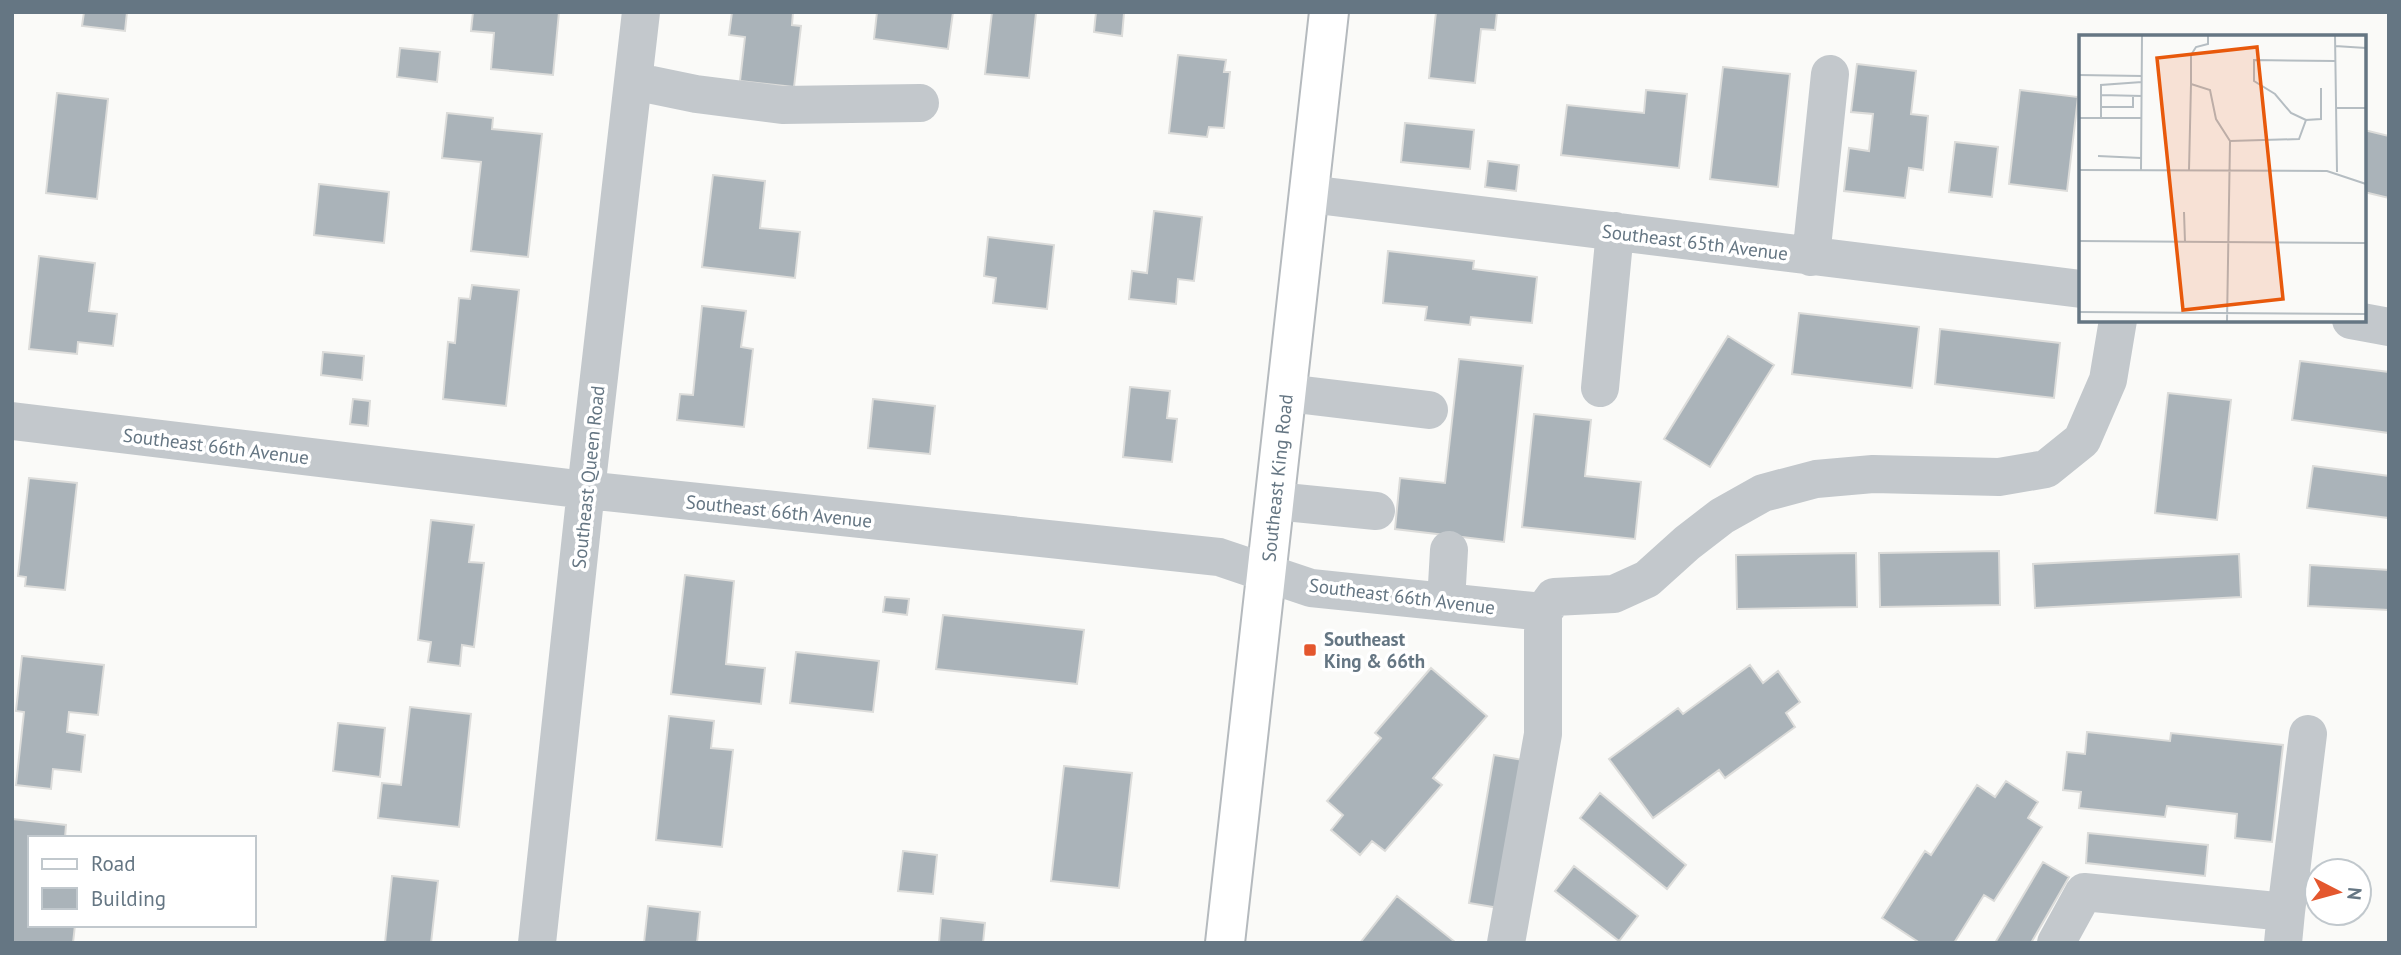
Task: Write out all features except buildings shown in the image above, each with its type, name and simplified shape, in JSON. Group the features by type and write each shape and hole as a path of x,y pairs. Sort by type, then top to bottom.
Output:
{"main road":[{"name":"Southeast King Road","path":"1225,943 1329,12"}],"street":[{"name":"Southeast Queen Road","path":"537,943 641,12"},
{"path":"1811,257 1830,74"},
{"path":"633,81 696,94 782,105 920,103"},
{"name":"Southeast 65th Avenue","path":"1309,194 2079,289"},
{"path":"1600,388 1615,231"},
{"path":"1507,943 1543,734 1543,612 1554,597 1614,594 1647,579 1687,543 1763,493 1816,479 1873,474 1999,477 2046,468 2082,440 2108,380 2118,322"},
{"path":"2362,322 2389,327"},
{"path":"1287,393 1429,410"},
{"name":"Southeast 66th Avenue","path":"12,421 586,490 1219,557 1311,588 1543,612"},
{"path":"1275,501 1376,511"},
{"path":"1446,602 1449,550"},
{"path":"2056,943 2084,892 2285,928 2308,734"}],"place":[{"name":"Southeast King & 66th","path":"1310,650"}]}
